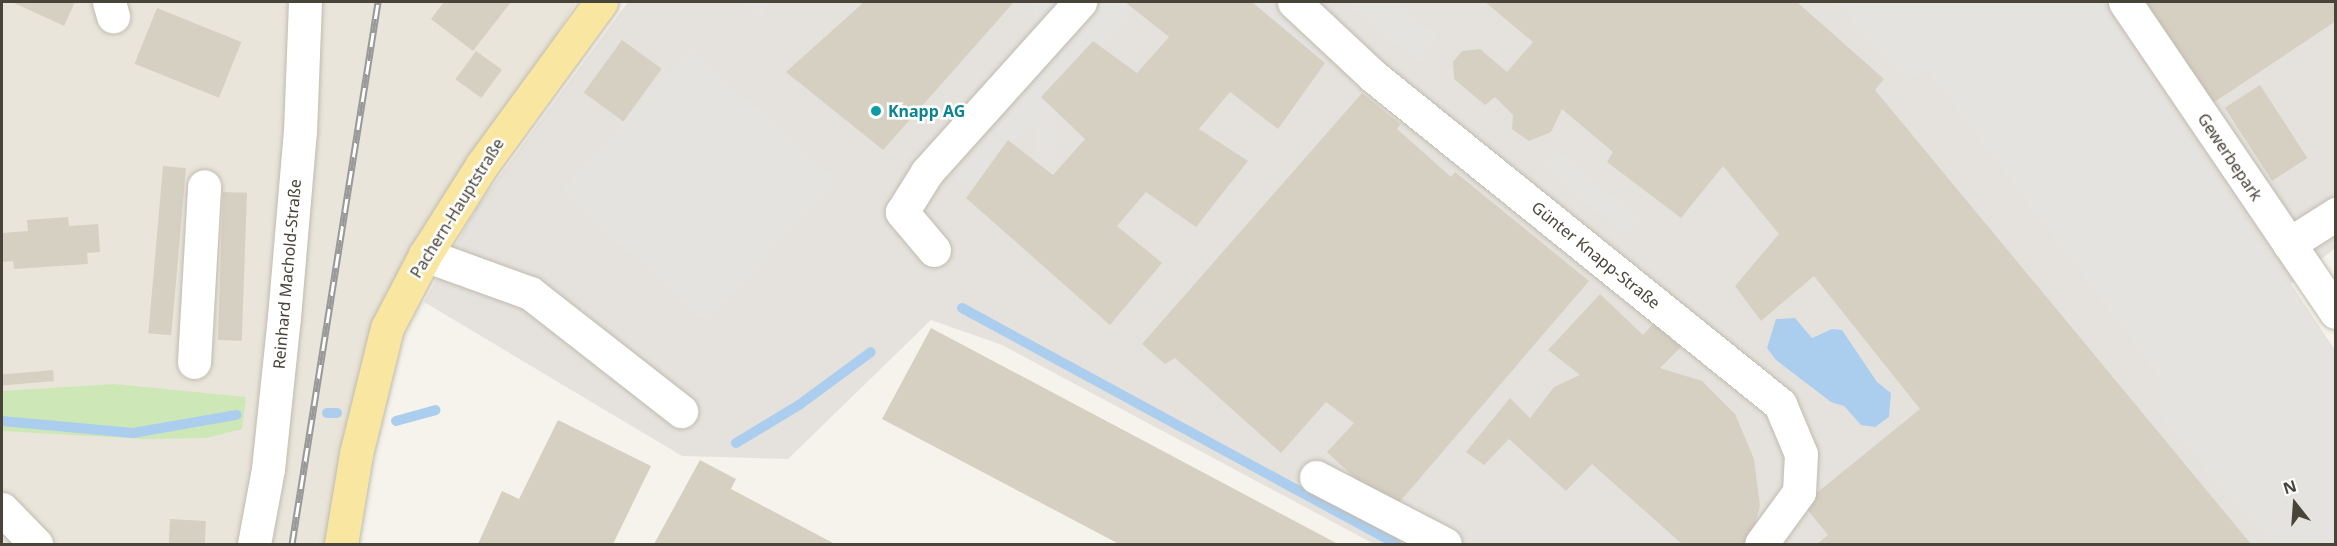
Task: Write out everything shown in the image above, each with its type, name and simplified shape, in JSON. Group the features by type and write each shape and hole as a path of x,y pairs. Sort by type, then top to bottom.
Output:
{"main road":[{"name":"Pachern-Hauptstraße","path":"342,544 356,454 387,328 425,255 482,165 601,2"}],"street":[{"name":"Reinhard Machold-Straße","path":"254,544 267,469 284,316 300,132 305,2"},
{"path":"934,250 903,212 927,172 1080,2"},
{"name":"Günter Knapp-Straße","path":"1294,2 1373,76 1780,404 1801,454 1799,492 1761,544"},
{"name":"Gewerbepark","path":"2125,2 2336,312"},
{"path":"194,362 204,186"},
{"path":"2289,244 2336,214"},
{"path":"425,255 530,293 681,411"},
{"path":"1316,477 1445,544"},
{"path":"2,509 36,544"}],"shaded area":[{"path":"2,2 576,2 425,255 342,544 2,544"},
{"name":"Knapp AG","path":"628,2 2335,2 2335,248 2291,284 2335,350 2335,544 1374,544 1002,345 931,320 788,459 682,456 424,302 477,207"},
{"path":"741,2 771,2 759,19"},
{"path":"1035,2 1056,2 1056,191 1035,191"},
{"path":"1103,2 1142,2 973,192 954,178"},
{"path":"1252,2 1283,2 1332,43 1319,58"},
{"path":"1354,2 1396,2 1439,38 1418,63 1350,6"},
{"path":"1836,2 2098,2 2335,355 2335,544 2274,544 2162,422 2159,377 1928,71 1905,81"},
{"path":"690,48 836,180 707,323 561,191"},
{"path":"1558,150 1641,219 1626,237 1543,168"}],"green space":[{"path":"114,384 246,397 242,429 206,438 143,439 2,431 2,391"}],"water":[{"path":"1795,318 1812,338 1832,329 1842,330 1877,382 1891,393 1889,417 1875,427 1861,425 1844,406 1831,402 1776,360 1767,348 1776,319"}],"building":[{"path":"12,2 75,2 64,26"},
{"path":"444,2 511,2 473,51 431,19"},
{"name":"Knapp AG","path":"864,2 1014,2 883,150 786,72"},
{"path":"1125,2 1252,2 1325,63 1278,129 1230,92 1199,129 1248,161 1196,227 1146,192 1117,226 1162,263 1110,325 966,198 1008,140 1053,175 1085,139 1041,97 1093,41 1137,73 1169,37"},
{"path":"1485,2 1797,2 1884,79 1875,90 2251,544 1817,544 1828,535 1803,504 1920,409 1814,276 1761,321 1735,286 1779,234 1723,166 1681,218 1607,162 1613,152 1562,109 1551,132 1529,141 1512,129 1513,115 1495,97 1485,105 1454,79 1453,62 1462,51 1480,49 1507,72 1533,42"},
{"path":"2141,2 2336,2 2336,21 2210,105"},
{"path":"157,8 241,42 219,98 135,64"},
{"path":"622,40 662,69 623,121 584,93"},
{"path":"476,51 502,70 481,98 455,79"},
{"path":"2260,85 2307,158 2272,181 2225,108"},
{"path":"1362,93 1400,124 1397,129 1451,177 1455,172 1589,281 1391,512 1327,452 1354,423 1326,402 1281,453 1175,358 1165,364 1142,344"},
{"path":"163,166 186,168 171,335 148,333"},
{"path":"223,192 247,193 242,341 218,340"},
{"path":"68,217 69,226 98,224 100,252 87,253 88,264 14,269 13,261 2,262 2,233 28,231 27,220"},
{"path":"1600,294 1643,335 1654,323 1681,347 1660,368 1702,381 1735,414 1754,459 1760,506 1749,544 1682,544 1592,464 1566,491 1509,439 1484,465 1466,452 1510,398 1530,418 1554,387 1580,375 1548,350"},
{"path":"931,328 1338,544 1119,544 882,419"},
{"path":"53,370 54,381 3,385 2,374"},
{"path":"558,420 651,466 613,544 478,544 502,491 519,499"},
{"path":"700,460 736,479 731,489 835,544 654,544"},
{"path":"170,519 206,521 205,544 169,544"}],"waterway":[{"path":"962,308 1396,544"},
{"path":"736,443 799,405 871,352"},
{"path":"396,421 436,410"},
{"path":"327,413 337,413"},
{"path":"2,421 133,433 236,415"}],"railway":[{"path":"292,544 378,2"}],"place":[{"name":"Knapp AG","path":"876,111"}]}
